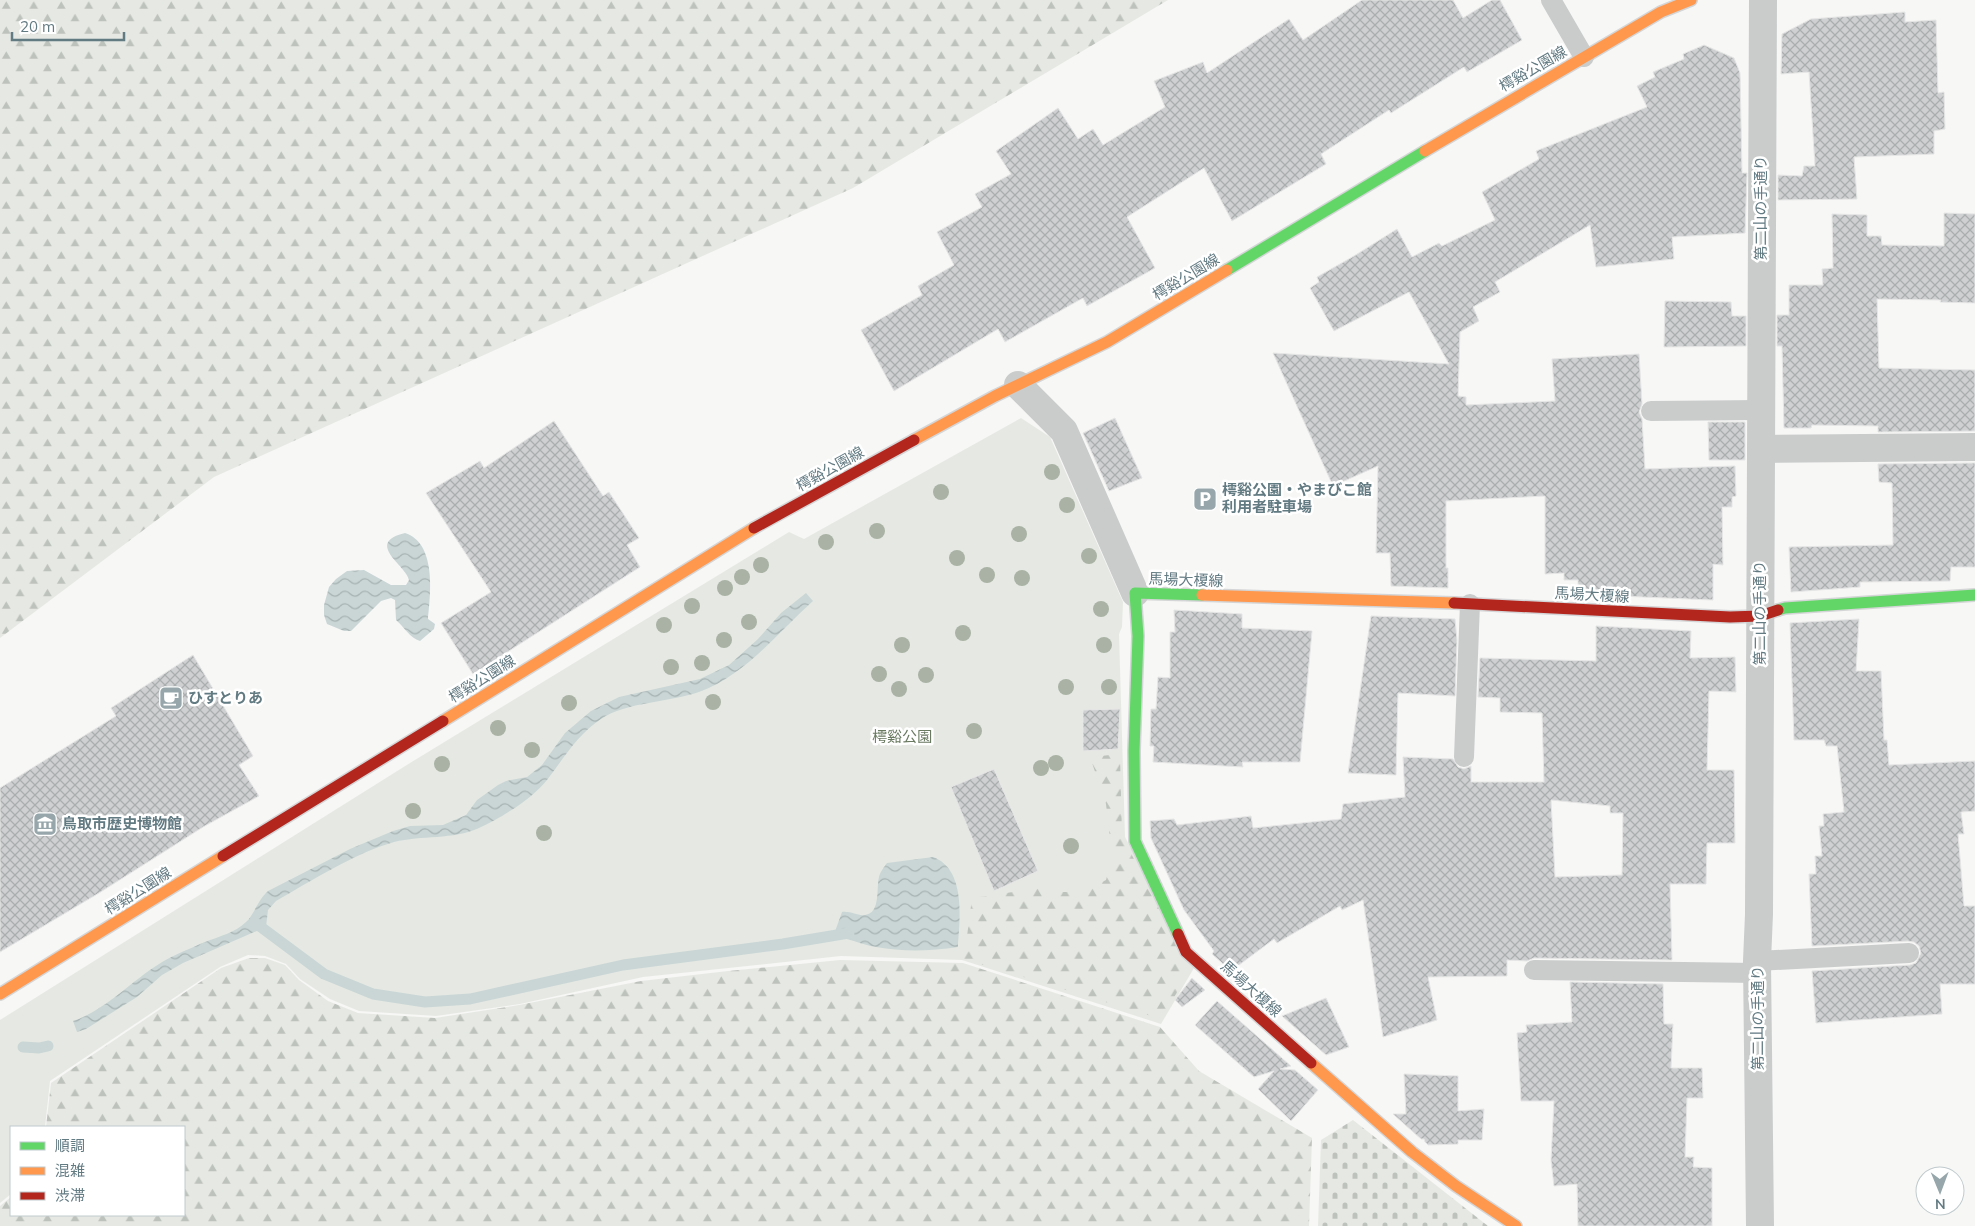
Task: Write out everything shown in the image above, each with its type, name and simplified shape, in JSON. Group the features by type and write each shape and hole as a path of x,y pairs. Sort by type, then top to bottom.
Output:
{"main road":[{"name":"樗谿公園線","path":"0,994 773,518 1018,385 1107,342 1479,118 1661,12 1691,0"},
{"name":"馬場大榎線","path":"1516,1226 1456,1186 1412,1152 1186,952 1135,841 1134,751 1138,636 1135,593 1470,604 1730,617 1760,616 1786,608 1975,595"}],"street":[{"name":"第二山の手通り","path":"1760,1226 1757,967 1763,0"},
{"path":"1018,385 1064,431 1135,593"},
{"path":"1761,449 1975,447"}],"lane":[{"path":"1551,0 1584,57"},
{"path":"1651,411 1760,410"},
{"path":"1464,757 1470,604"},
{"path":"1534,970 1757,967 1909,953"}],"green space":[{"path":"0,0 1168,0 853,188 214,477 0,638"},
{"name":"樗谿公園","path":"1021,418 1050,437 1123,602 1122,627 1119,634 1125,837 1194,968 1161,1024 962,960 841,956 643,977 520,1004 436,1016 359,1011 330,999 300,979 286,964 265,956 248,955 220,967 50,1081 45,1126 10,1126 10,1195 0,1203 0,1020 410,763 789,532 804,539"},
{"path":"1120,754 1122,836 1191,969 1161,1019 964,959 972,898 1040,888 1057,892 1083,892 1106,880 1112,857 1106,804 1090,757"},
{"path":"249,958 265,958 285,965 299,980 328,1001 358,1013 435,1018 519,1005 641,981 728,971 840,960 963,963 1160,1027 1199,1071 1312,1138 1309,1226 0,1226 0,1206 10,1198 10,1216 185,1216 185,1126 46,1126 51,1083 221,968"},
{"path":"1353,1120 1488,1226 1318,1226 1321,1140"}],"water":[{"path":"405,533 415,538 427,557 430,583 428,619 435,624 434,629 420,641 413,637 396,620 395,600 391,598 381,601 351,631 344,631 327,624 324,615 324,605 329,587 347,571 364,570 391,585 406,585 409,580 406,574 390,555 387,548 388,542 393,537"},
{"path":"806,593 813,601 760,652 732,675 716,685 699,692 623,709 601,719 585,732 541,787 525,801 488,824 459,834 394,842 348,860 276,901 268,910 266,927 183,963 162,975 137,997 86,1029 77,1032 73,1021 107,1003 148,971 181,952 242,926 268,891 350,849 393,831 410,826 443,825 466,815 477,800 498,785 506,781 527,777 542,765 565,733 591,711 619,697 700,679 729,665 758,639 781,613"},
{"path":"933,857 944,863 956,883 960,909 958,947 896,950 833,937 842,912 865,915 874,910 878,882 882,870 887,863"}],"building":[{"path":"1362,0 1453,0 1463,18 1492,0 1500,0 1522,40 1467,72 1464,67 1391,113 1389,110 1321,154 1326,164 1232,221 1204,168 1127,217 1155,268 1087,306 1083,298 1005,342 998,329 894,391 861,330 922,295 918,286 954,265 937,232 982,207 975,194 1011,174 996,151 1058,108 1078,139 1093,129 1103,145 1165,107 1154,81 1203,62 1207,73 1289,19 1303,40"},
{"path":"1905,12 1905,22 1936,20 1938,93 1944,92 1945,129 1934,131 1934,154 1854,157 1857,199 1778,200 1778,175 1802,176 1804,166 1815,166 1809,72 1781,74 1782,34 1811,19"},
{"path":"1704,45 1734,58 1740,73 1742,173 1747,173 1745,233 1672,237 1674,259 1596,267 1590,225 1495,282 1500,292 1473,307 1479,321 1460,332 1458,396 1466,397 1466,405 1555,401 1552,359 1639,354 1642,404 1639,412 1642,419 1645,469 1735,466 1736,496 1732,497 1732,507 1722,507 1723,565 1713,564 1713,600 1596,595 1596,590 1578,590 1578,580 1564,580 1564,573 1545,574 1545,496 1446,501 1446,568 1448,568 1448,588 1391,586 1390,553 1376,553 1378,466 1333,486 1273,353 1449,364 1409,292 1334,331 1310,288 1319,282 1317,277 1397,229 1412,257 1439,243 1442,246 1495,220 1482,192 1539,159 1536,151 1647,107 1637,86 1655,77 1653,72 1684,59 1683,54"},
{"path":"1944,213 1975,214 1975,303 1940,302 1941,300 1877,299 1879,368 1975,370 1975,431 1878,432 1878,426 1812,425 1811,428 1784,428 1782,346 1777,346 1777,315 1789,315 1789,285 1823,285 1822,269 1833,268 1832,214 1867,215 1867,236 1881,236 1882,245 1944,246"},
{"path":"1665,301 1731,302 1732,316 1746,316 1746,346 1664,347"},
{"path":"1115,418 1142,478 1109,491 1083,433"},
{"path":"554,421 603,496 609,492 639,538 627,545 640,567 473,674 441,623 491,592 426,493 480,461 484,468"},
{"path":"1708,422 1745,422 1745,460 1709,460"},
{"path":"1975,463 1975,567 1951,567 1950,581 1860,582 1860,587 1791,592 1789,547 1893,545 1892,483 1879,482 1878,464"},
{"path":"1174,610 1242,614 1242,628 1312,631 1300,762 1242,762 1243,767 1153,762 1154,746 1150,746 1151,709 1156,709 1158,677 1170,678 1170,632 1175,632"},
{"path":"1371,616 1455,619 1457,640 1455,696 1398,693 1396,775 1348,773"},
{"path":"1859,619 1856,671 1881,671 1884,740 1887,740 1889,765 1975,761 1975,811 1961,812 1964,834 1958,834 1964,906 1975,906 1975,984 1940,984 1942,1014 1816,1023 1812,971 1910,965 1916,963 1921,953 1919,946 1914,942 1908,941 1812,946 1809,874 1816,874 1815,856 1822,856 1819,826 1824,826 1823,814 1844,812 1837,746 1826,746 1824,740 1794,740 1790,623"},
{"path":"1596,626 1691,631 1690,658 1735,657 1736,692 1709,691 1707,770 1734,770 1735,843 1707,843 1706,884 1670,884 1672,960 1534,958 1527,961 1507,960 1507,976 1428,977 1437,1020 1383,1037 1363,900 1342,910 1340,906 1277,943 1274,939 1231,971 1212,954 1214,951 1184,910 1151,838 1150,821 1174,819 1177,825 1251,816 1253,828 1341,819 1343,804 1405,797 1403,757 1453,759 1458,767 1464,769 1471,766 1471,782 1544,782 1542,713 1500,712 1500,698 1478,697 1480,658 1596,661","holes":["1551,800 1610,806 1610,813 1623,813 1622,875 1555,877"]},
{"path":"193,655 253,756 239,765 259,796 203,827 99,893 0,952 0,788 116,716 111,708"},
{"path":"1120,709 1118,749 1083,751 1083,710"},
{"path":"994,769 1038,871 994,891 951,787"},
{"path":"1192,978 1205,990 1182,1007 1175,1000"},
{"path":"1570,982 1663,984 1664,1024 1673,1024 1671,1068 1702,1068 1703,1098 1687,1098 1685,1157 1694,1157 1693,1167 1712,1168 1712,1226 1578,1226 1577,1184 1554,1186 1551,1160 1554,1101 1521,1101 1517,1033 1527,1032 1526,1025 1572,1022"},
{"path":"1326,998 1349,1047 1326,1055 1282,1016"},
{"path":"1217,1001 1291,1066 1280,1069 1295,1070 1318,1090 1291,1121 1258,1089 1274,1071 1254,1077 1195,1025"},
{"path":"1404,1074 1458,1076 1458,1111 1484,1109 1482,1140 1458,1140 1458,1144 1428,1145 1424,1139 1421,1139 1393,1114 1406,1114"}],"waterway":[{"path":"254,922 324,974 373,994 425,1002 470,999 623,965 783,944 849,933"},
{"path":"23,1047 39,1048 48,1046"}],"traffic: fast":[{"path":"1227,270 1425,151"},
{"path":"1178,934 1135,841 1134,751 1138,636 1135,593 1202,595"},
{"path":"1778,610 1975,595"}],"traffic: slow":[{"path":"1425,151 1661,12 1691,0"},
{"path":"914,440 995,396 1107,342 1227,270"},
{"path":"443,721 754,528"},
{"path":"1202,595 1454,603"},
{"path":"0,994 223,856"},
{"path":"1311,1063 1412,1152 1456,1186 1516,1226"}],"traffic: jam":[{"path":"754,528 914,440"},
{"path":"1454,603 1730,617 1760,616 1778,610"},
{"path":"223,856 443,721"},
{"path":"1178,934 1186,952 1311,1063"}],"place":[{"name":"樗谿公園・やまびこ館 利用者駐車場","path":"1205,499"},
{"name":"ひすとりあ","path":"171,698"},
{"name":"鳥取市歴史博物館","path":"45,824"}]}
